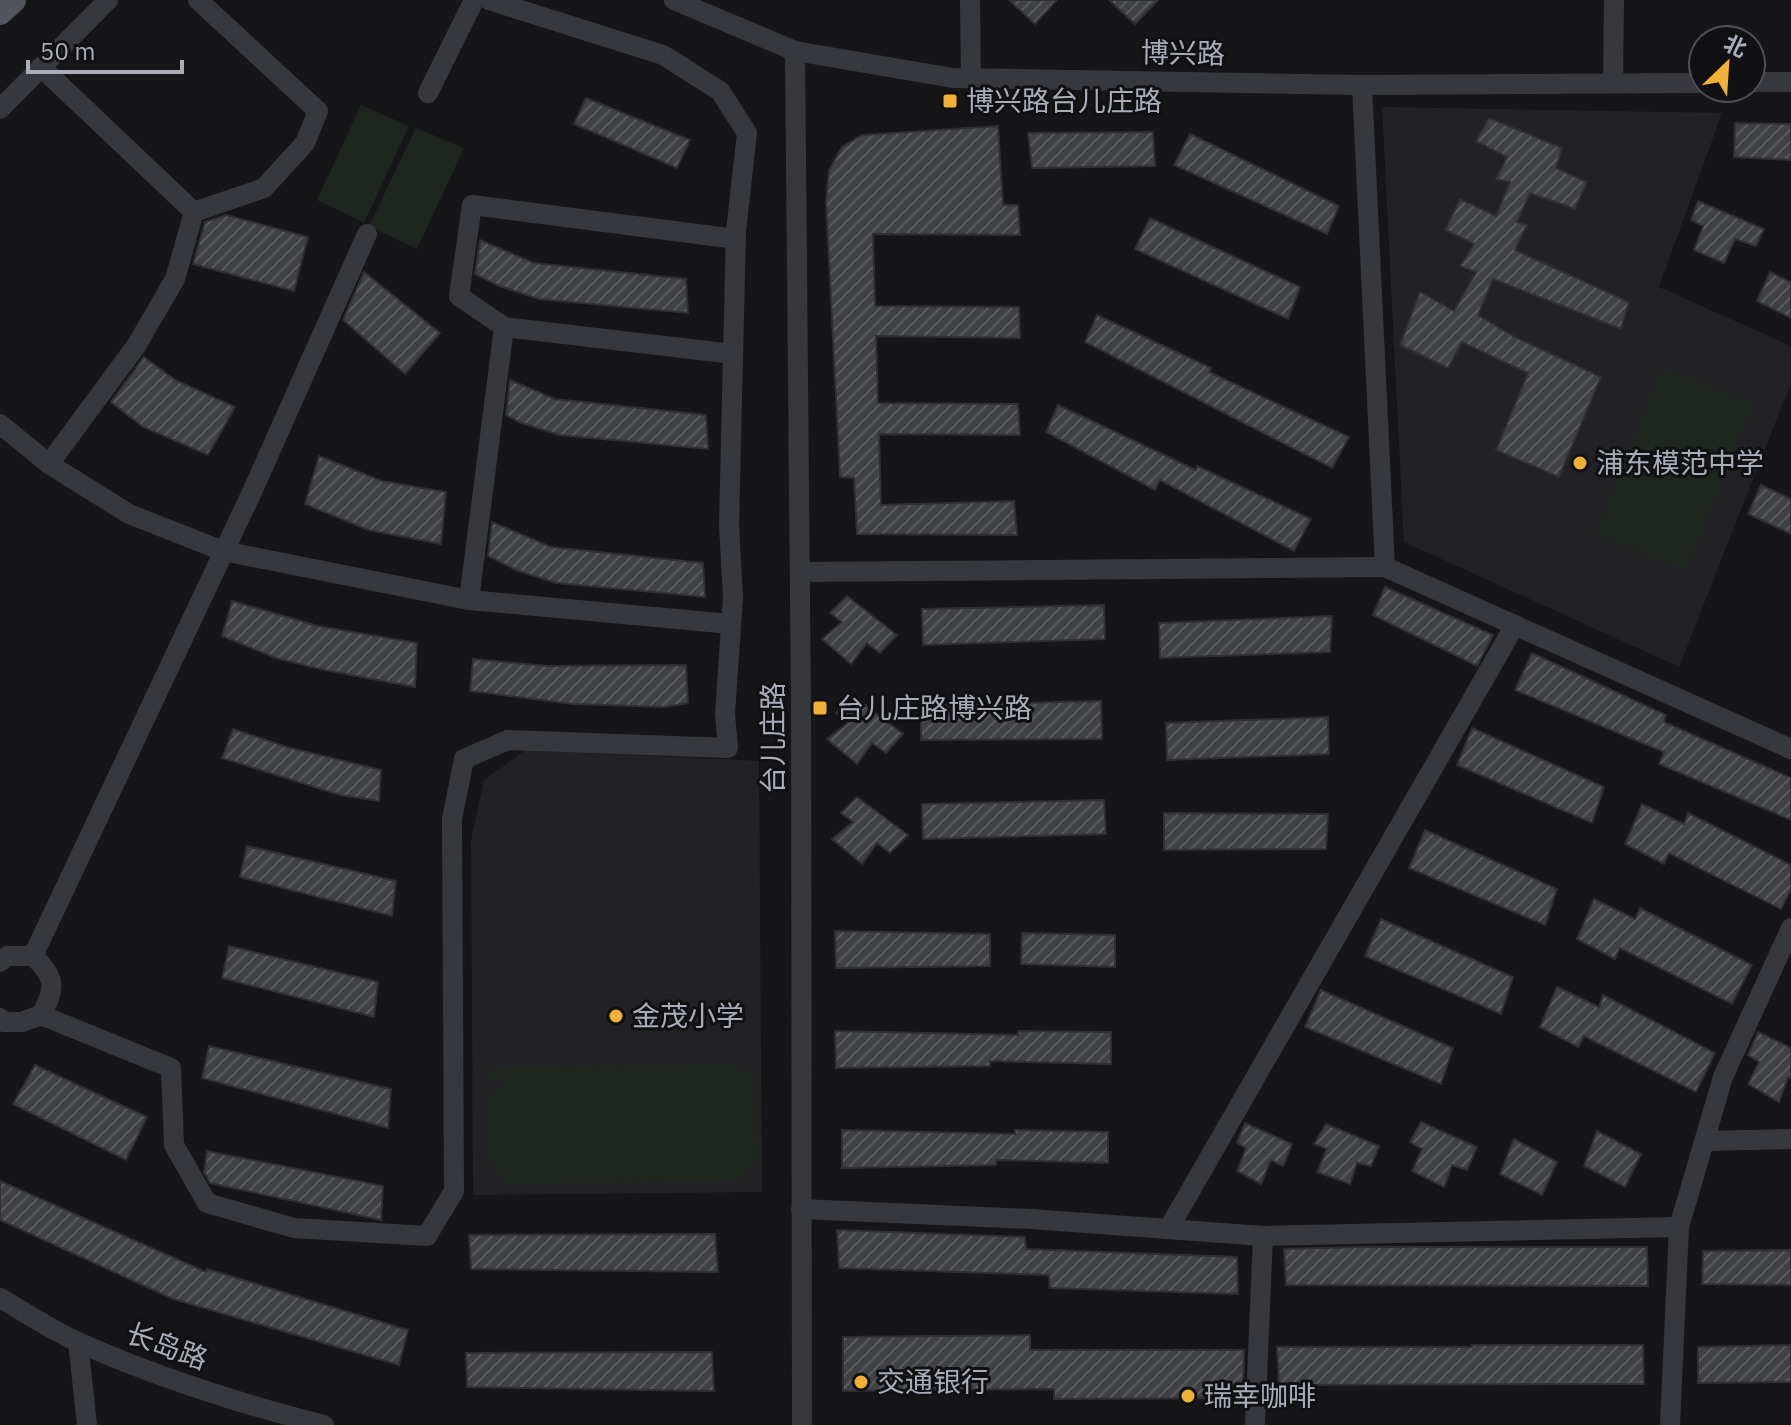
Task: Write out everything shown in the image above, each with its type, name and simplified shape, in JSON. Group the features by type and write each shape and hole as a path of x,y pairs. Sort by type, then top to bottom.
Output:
{"main road":[{"path":"0,12 13,0"}],"street":[{"path":"0,109 108,0"},
{"path":"194,212 264,188 305,143 318,111 198,0"},
{"path":"428,93 474,0"},
{"path":"41,1015 171,1068 174,1145 207,1203 294,1228 427,1236 454,1191 452,819 464,759 508,740 728,748 725,714 733,597 729,525 736,239 747,133 720,91 663,55 489,0"},
{"name":"博兴路","path":"674,0 795,51 953,78 1362,85 1687,83"},
{"path":"970,0 971,78"},
{"path":"1613,83 1614,0"},
{"name":"台儿庄路","path":"795,51 802,1425"},
{"path":"41,67 194,212"},
{"path":"1767,82 1791,82"},
{"path":"1362,85 1385,567"},
{"path":"733,354 504,327 459,296 472,205 736,239"},
{"path":"49,464 136,346 175,279 194,212"},
{"path":"33,956 223,551 367,234"},
{"path":"469,600 504,327"},
{"path":"0,424 49,464 129,514 223,551 469,600 731,624"},
{"path":"800,572 1385,567 1791,749"},
{"path":"1169,1228 1515,625"},
{"path":"1670,1425 1679,1227 1723,1077 1791,928"},
{"path":"0,962 7,956 33,956 48,971 52,995 41,1015 22,1022 1,1022"},
{"path":"1704,1141 1791,1139"},
{"path":"801,1209 1031,1219 1263,1236 1679,1227"},
{"path":"1255,1425 1263,1236"},
{"name":"长岛路","path":"0,1298 78,1342 170,1378 265,1410 324,1425"},
{"path":"78,1342 87,1425"}],"shaded area":[{"path":"361,105 409,126 364,223 317,200"},
{"name":"浦东模范中学","path":"1382,107 1722,113 1659,287 1791,346 1791,383 1679,667 1404,542"},
{"path":"416,128 464,148 417,249 369,226"},
{"path":"1663,368 1752,404 1685,570 1596,534"},
{"name":"金茂小学","path":"526,750 759,761 762,1192 473,1195 471,840 484,780"},
{"path":"731,1064 754,1076 757,1158 739,1181 506,1184 490,1161 490,1097 506,1079 487,1078 490,1067"}],"building":[{"path":"1009,0 1057,0 1035,24"},
{"path":"1109,0 1158,0 1135,24"},
{"path":"586,98 690,140 677,168 574,124"},
{"path":"1489,118 1562,148 1556,168 1587,182 1575,209 1530,193 1517,222 1527,225 1515,250 1629,302 1621,329 1493,279 1478,315 1513,336 1601,377 1559,477 1496,450 1528,373 1462,342 1448,368 1400,345 1420,292 1454,311 1476,272 1460,266 1474,244 1445,230 1460,199 1496,216 1510,182 1496,179 1507,157 1476,141"},
{"path":"1735,123 1791,124 1791,160 1734,157"},
{"path":"998,126 1003,205 1018,205 1020,235 873,234 875,306 1019,307 1020,338 876,336 878,403 1018,404 1020,435 879,434 881,505 1014,501 1017,535 857,534 854,478 840,477 826,201 829,170 842,147 862,135"},
{"path":"1153,132 1155,166 1032,168 1028,133"},
{"path":"1190,134 1339,206 1327,234 1174,165"},
{"path":"1698,201 1764,229 1756,246 1735,239 1724,263 1694,250 1703,226 1691,220"},
{"path":"226,215 308,237 294,291 193,264 205,222"},
{"path":"1150,218 1300,287 1288,319 1135,249"},
{"path":"480,240 534,263 686,279 688,313 539,299 499,286 475,274"},
{"path":"364,272 440,333 405,374 343,320"},
{"path":"1770,272 1791,282 1791,318 1757,301"},
{"path":"1097,315 1211,368 1209,372 1349,437 1332,468 1085,342"},
{"path":"144,357 175,380 235,407 208,455 143,427 111,402"},
{"path":"510,380 555,399 706,415 708,449 559,435 519,422 506,415"},
{"path":"1058,405 1196,470 1197,466 1311,519 1294,551 1160,480 1155,490 1046,432"},
{"path":"319,456 382,481 446,492 441,544 368,530 305,504"},
{"path":"1761,485 1791,499 1791,534 1748,514"},
{"path":"492,522 551,547 703,563 705,597 556,583 516,570 488,556"},
{"path":"1385,587 1493,635 1477,666 1373,615"},
{"path":"847,596 897,635 880,653 867,643 851,664 822,639 842,622 830,613"},
{"path":"232,601 318,626 417,643 415,687 276,658 222,636"},
{"path":"1104,605 1105,639 923,645 922,609"},
{"path":"1332,616 1330,652 1160,658 1159,623"},
{"path":"1532,653 1666,715 1664,722 1791,778 1791,820 1659,764 1664,752 1515,690"},
{"path":"473,659 547,666 686,665 688,703 665,707 573,704 470,691"},
{"path":"853,696 903,734 886,753 872,743 857,764 827,739 849,722 836,713"},
{"path":"1101,701 1102,739 921,740 921,705"},
{"path":"1328,717 1329,754 1167,760 1166,723"},
{"path":"1472,728 1604,787 1592,823 1457,765"},
{"path":"233,729 287,747 381,770 379,801 340,795 222,758"},
{"path":"857,797 908,835 890,853 877,843 862,864 832,839 853,822 841,813"},
{"path":"1104,800 1106,834 923,839 922,804"},
{"path":"1642,804 1684,824 1688,813 1791,865 1791,889 1781,909 1669,853 1664,864 1625,844"},
{"path":"1164,813 1328,814 1326,849 1164,850"},
{"path":"1425,830 1557,889 1545,925 1409,868"},
{"path":"247,846 396,881 392,916 240,877"},
{"path":"1594,899 1635,919 1640,908 1752,965 1732,1004 1620,948 1615,959 1577,939"},
{"path":"1381,919 1513,977 1501,1014 1365,956"},
{"path":"835,931 990,934 990,966 836,968"},
{"path":"1022,933 1115,935 1115,967 1021,964"},
{"path":"229,946 378,982 374,1017 222,978"},
{"path":"1557,987 1599,1007 1603,995 1715,1053 1696,1092 1584,1036 1578,1047 1540,1027"},
{"path":"1321,990 1453,1048 1441,1084 1305,1027"},
{"path":"835,1031 1018,1035 1018,1031 1111,1032 1111,1064 990,1061 990,1066 836,1068"},
{"path":"1758,1032 1791,1048 1791,1078 1788,1077 1779,1102 1748,1084 1759,1062 1748,1055"},
{"path":"209,1046 391,1089 388,1128 202,1078"},
{"path":"35,1065 147,1117 126,1160 13,1104"},
{"path":"1421,1122 1477,1147 1467,1170 1452,1165 1444,1187 1412,1171 1422,1149 1410,1142"},
{"path":"1245,1123 1292,1144 1283,1166 1271,1160 1261,1184 1237,1171 1246,1148 1237,1143"},
{"path":"1326,1124 1379,1146 1371,1166 1357,1163 1350,1184 1317,1172 1327,1149 1314,1144"},
{"path":"842,1130 1015,1134 1015,1130 1108,1132 1108,1163 996,1160 996,1165 842,1168"},
{"path":"1597,1131 1641,1154 1625,1187 1584,1166"},
{"path":"1514,1139 1557,1162 1542,1195 1500,1174"},
{"path":"207,1151 383,1186 381,1220 210,1183 204,1172"},
{"path":"0,1181 206,1272 207,1269 408,1330 399,1365 173,1299 0,1220"},
{"path":"837,1230 1025,1237 1026,1249 1237,1257 1238,1294 1050,1288 1049,1275 839,1268"},
{"path":"715,1234 718,1272 471,1269 469,1235"},
{"path":"1647,1247 1648,1286 1286,1285 1284,1249"},
{"path":"1791,1250 1791,1285 1702,1284 1703,1251"},
{"path":"1030,1335 1030,1350 1244,1350 1243,1398 1054,1399 1054,1389 843,1391 843,1337"},
{"path":"1643,1345 1644,1384 1279,1385 1277,1347"},
{"path":"1791,1345 1791,1382 1698,1383 1698,1347"},
{"path":"712,1352 714,1391 467,1387 466,1353"}],"place":[{"name":"博兴路台儿庄路","path":"950,101"},
{"name":"浦东模范中学","path":"1580,463"},
{"name":"台儿庄路博兴路","path":"820,708"},
{"name":"金茂小学","path":"616,1016"},
{"name":"交通银行","path":"861,1382"},
{"name":"瑞幸咖啡","path":"1188,1396"}]}
